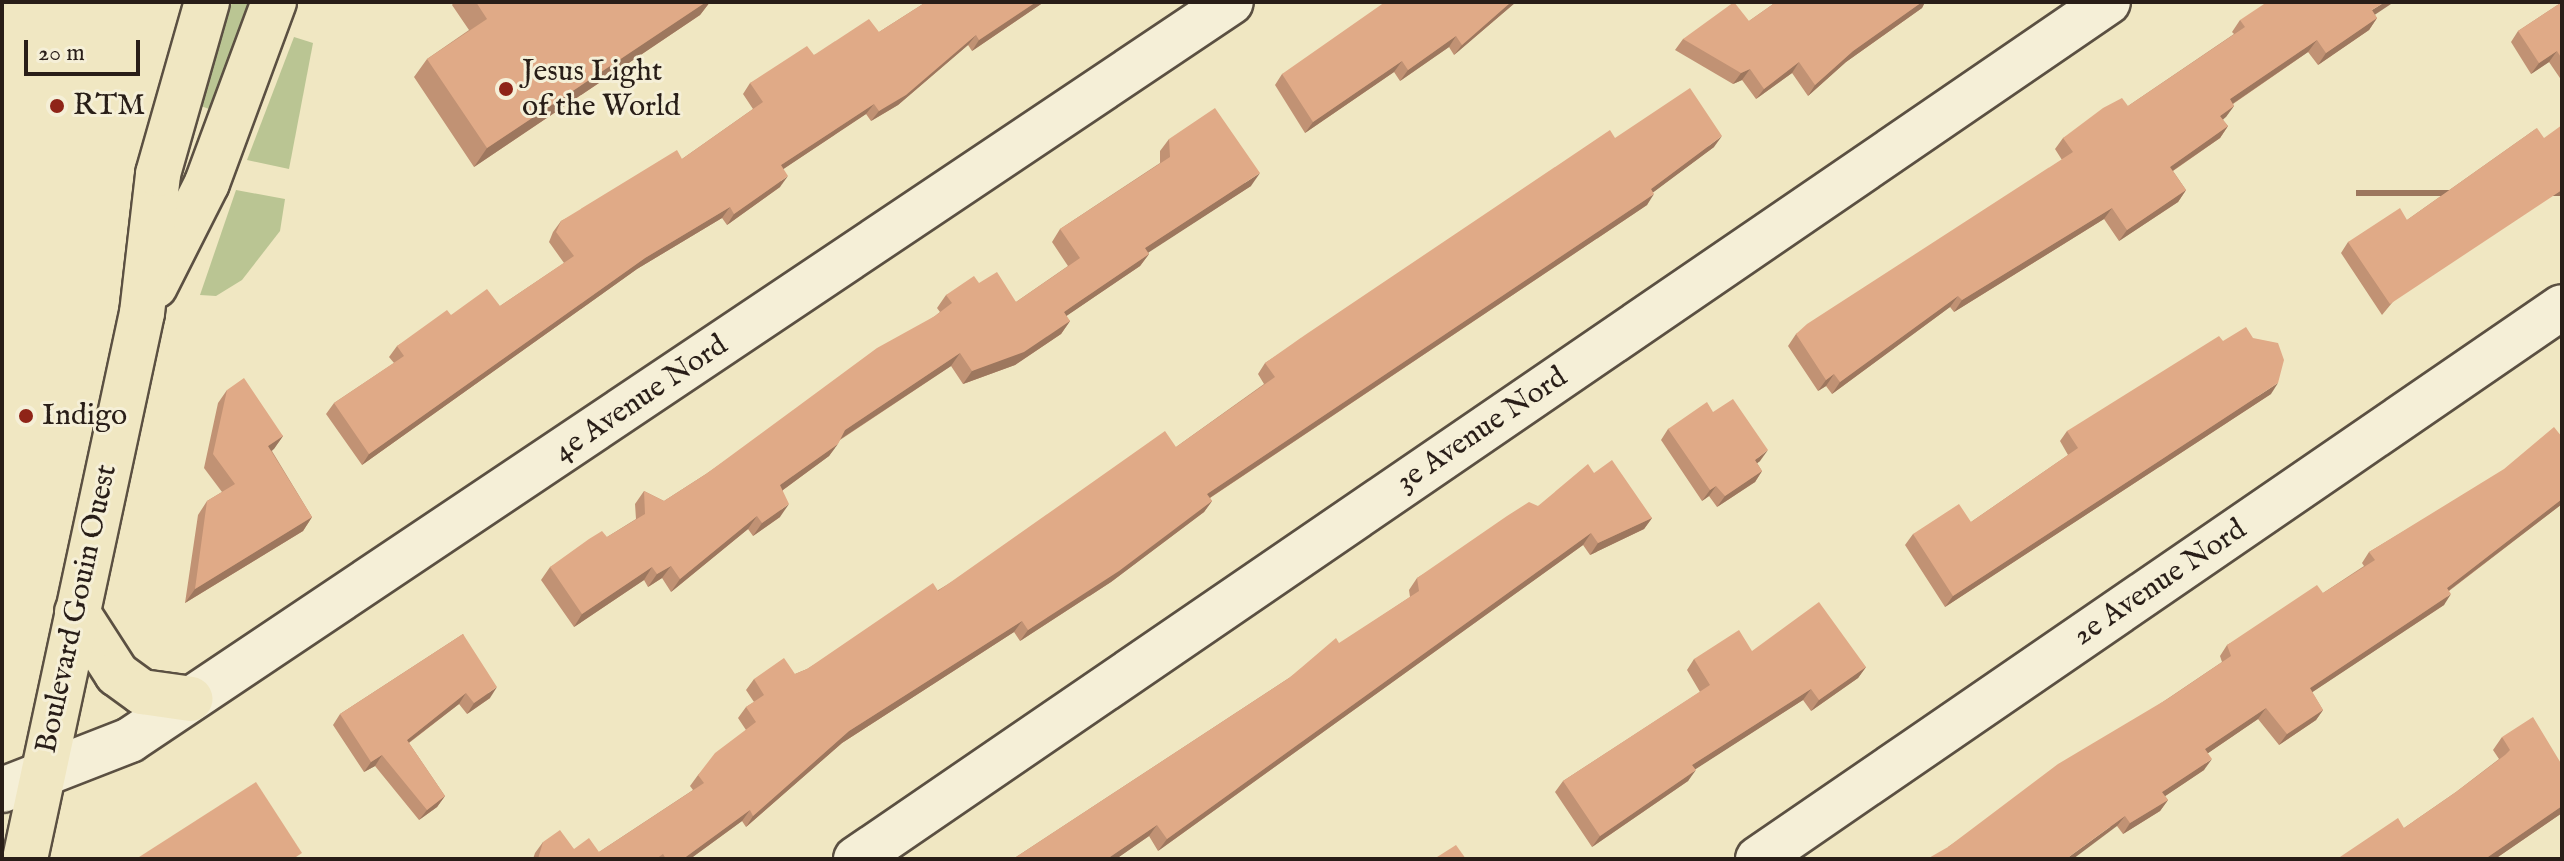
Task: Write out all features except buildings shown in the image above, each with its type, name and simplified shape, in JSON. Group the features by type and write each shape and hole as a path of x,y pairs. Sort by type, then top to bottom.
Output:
{"main road":[{"name":"Boulevard Gouin Ouest","path":"25,859 22,783 77,612 142,313 158,174 207,2"},
{"name":"Boulevard Gouin Ouest","path":"142,313 207,183 274,2"},
{"path":"77,612 117,674 142,692 191,699"}],"street":[{"name":"4e Avenue Nord","path":"22,783 99,757 191,699 1231,2"},
{"name":"3e Avenue Nord","path":"856,859 2108,2"},
{"name":"2e Avenue Nord","path":"1758,859 2562,307"}],"green space":[{"path":"232,2 249,2 209,109 201,106"},
{"path":"294,37 313,43 289,169 247,160"},
{"path":"236,190 285,199 280,231 242,280 216,296 200,295"}],"place":[{"name":"Jesus Light of the World","path":"506,89"},
{"name":"RTM","path":"57,106"},
{"name":"Indigo","path":"26,416"}]}
